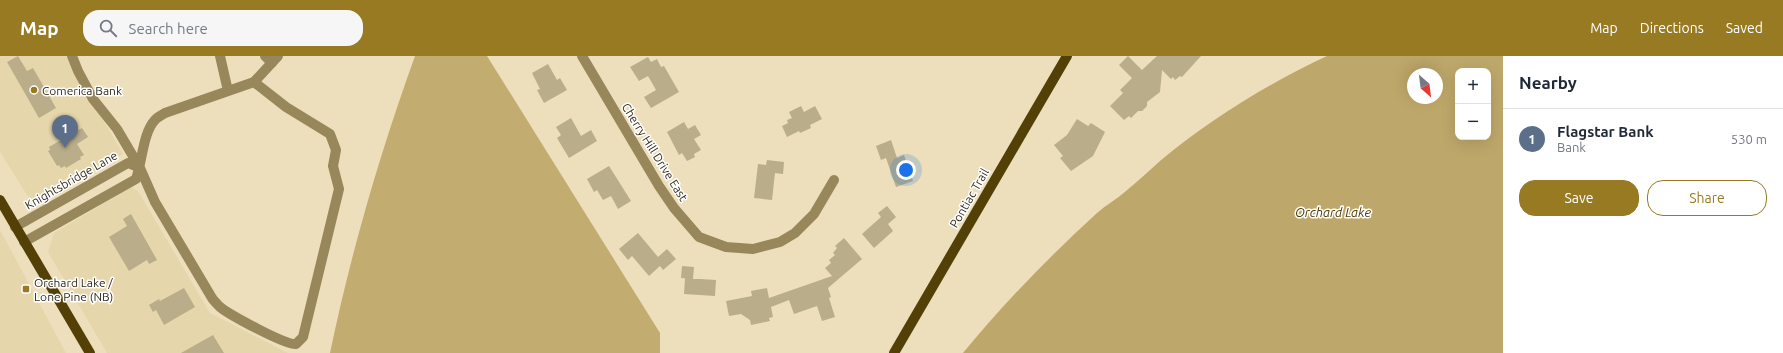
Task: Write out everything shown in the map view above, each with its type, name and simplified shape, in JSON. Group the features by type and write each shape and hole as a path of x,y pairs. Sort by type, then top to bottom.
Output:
{"main road":[{"name":"Pontiac Trail","path":"894,353 1067,56"},
{"path":"0,200 90,353"}],"street":[{"name":"Knightsbridge Lane","path":"72,56 93,99 117,129 140,168"},
{"path":"220,56 228,91"},
{"name":"Cherry Hill Drive East","path":"582,56 659,186 674,208 699,237 726,247 753,249 780,242 795,234 814,214 834,180"},
{"path":"24,242 136,179 140,168 147,135 154,120 165,113 254,82 272,58"},
{"path":"140,168 155,202 212,298 220,307 243,320 287,343 296,344 303,337 340,189 334,166 336,150 330,134 286,107 254,82"},
{"name":"Knightsbridge Lane","path":"16,227 128,163 140,168"}],"shaded area":[{"path":"0,56 66,56 123,154 34,206 0,152"},
{"path":"415,56 487,56 660,333 660,353 330,353 347,278 367,203"},
{"path":"131,187 138,191 210,313 288,353 107,353 48,252 54,233"},
{"path":"0,230 66,353 0,353"}],"water":[{"name":"Orchard Lake","path":"1327,56 1503,56 1503,353 963,353 994,316 1027,281 1100,210 1123,194 1160,161 1199,131 1240,103 1283,78"}],"building":[{"name":"Comerica Bank","path":"18,56 27,71 33,68 56,108 39,118 7,62"},
{"path":"1128,56 1142,70 1157,56 1201,56 1182,77 1180,76 1175,80 1173,77 1171,79 1162,70 1160,92 1147,102 1147,106 1142,111 1138,111 1131,118 1129,116 1124,120 1110,106 1123,93 1120,90 1132,78 1119,65"},
{"path":"648,57 651,62 657,59 661,67 664,66 679,92 651,108 644,97 656,90 648,76 639,81 630,67"},
{"path":"548,64 557,80 560,78 567,90 544,103 537,90 540,89 532,73"},
{"path":"801,106 804,112 815,106 822,119 810,125 811,128 800,133 799,131 787,137 782,126 788,123 787,120 792,118 789,112"},
{"path":"571,118 581,136 591,130 597,141 569,158 557,138 561,135 556,127"},
{"path":"1077,119 1088,126 1091,123 1105,132 1093,156 1071,171 1060,158 1063,156 1054,145 1067,135"},
{"path":"684,122 688,129 695,125 701,135 694,139 701,150 694,154 695,157 687,161 682,153 679,155 667,132"},
{"path":"82,128 88,137 77,144 84,155 80,157 81,159 66,168 65,166 61,168 59,165 57,166 48,151 50,150 49,147"},
{"path":"891,140 897,158 904,155 913,181 896,187 886,158 881,160 876,146"},
{"path":"767,160 784,162 783,174 775,173 772,200 754,198 758,164 766,165"},
{"path":"609,166 631,201 618,209 611,196 603,200 597,190 594,192 587,179"},
{"path":"887,206 896,217 888,224 893,231 874,248 862,234 881,217 878,213"},
{"path":"131,214 157,260 149,264 147,260 129,271 109,237 127,226 123,219"},
{"path":"638,233 658,257 667,249 676,259 663,270 660,266 649,276 632,256 628,260 619,249"},
{"path":"844,238 862,259 828,288 831,297 829,298 835,317 822,321 817,306 794,314 789,300 771,307 773,317 769,318 770,321 751,325 750,320 741,314 729,316 726,301 752,296 751,291 767,288 769,298 832,276 825,268 831,263 829,260 835,255 833,253 837,248 835,246"},
{"path":"682,266 694,267 693,279 681,278"},
{"path":"685,278 716,280 715,296 684,294"},
{"path":"184,288 195,307 164,325 156,310 153,312 149,305 159,299 160,301"},
{"path":"213,335 224,353 181,353"}],"place":[{"name":"Comerica Bank","path":"34,90"},
{"name":"Flagstar Bank","path":"65,148"},
{"name":"Orchard Lake / Lone Pine (NB)","path":"26,289"}]}
